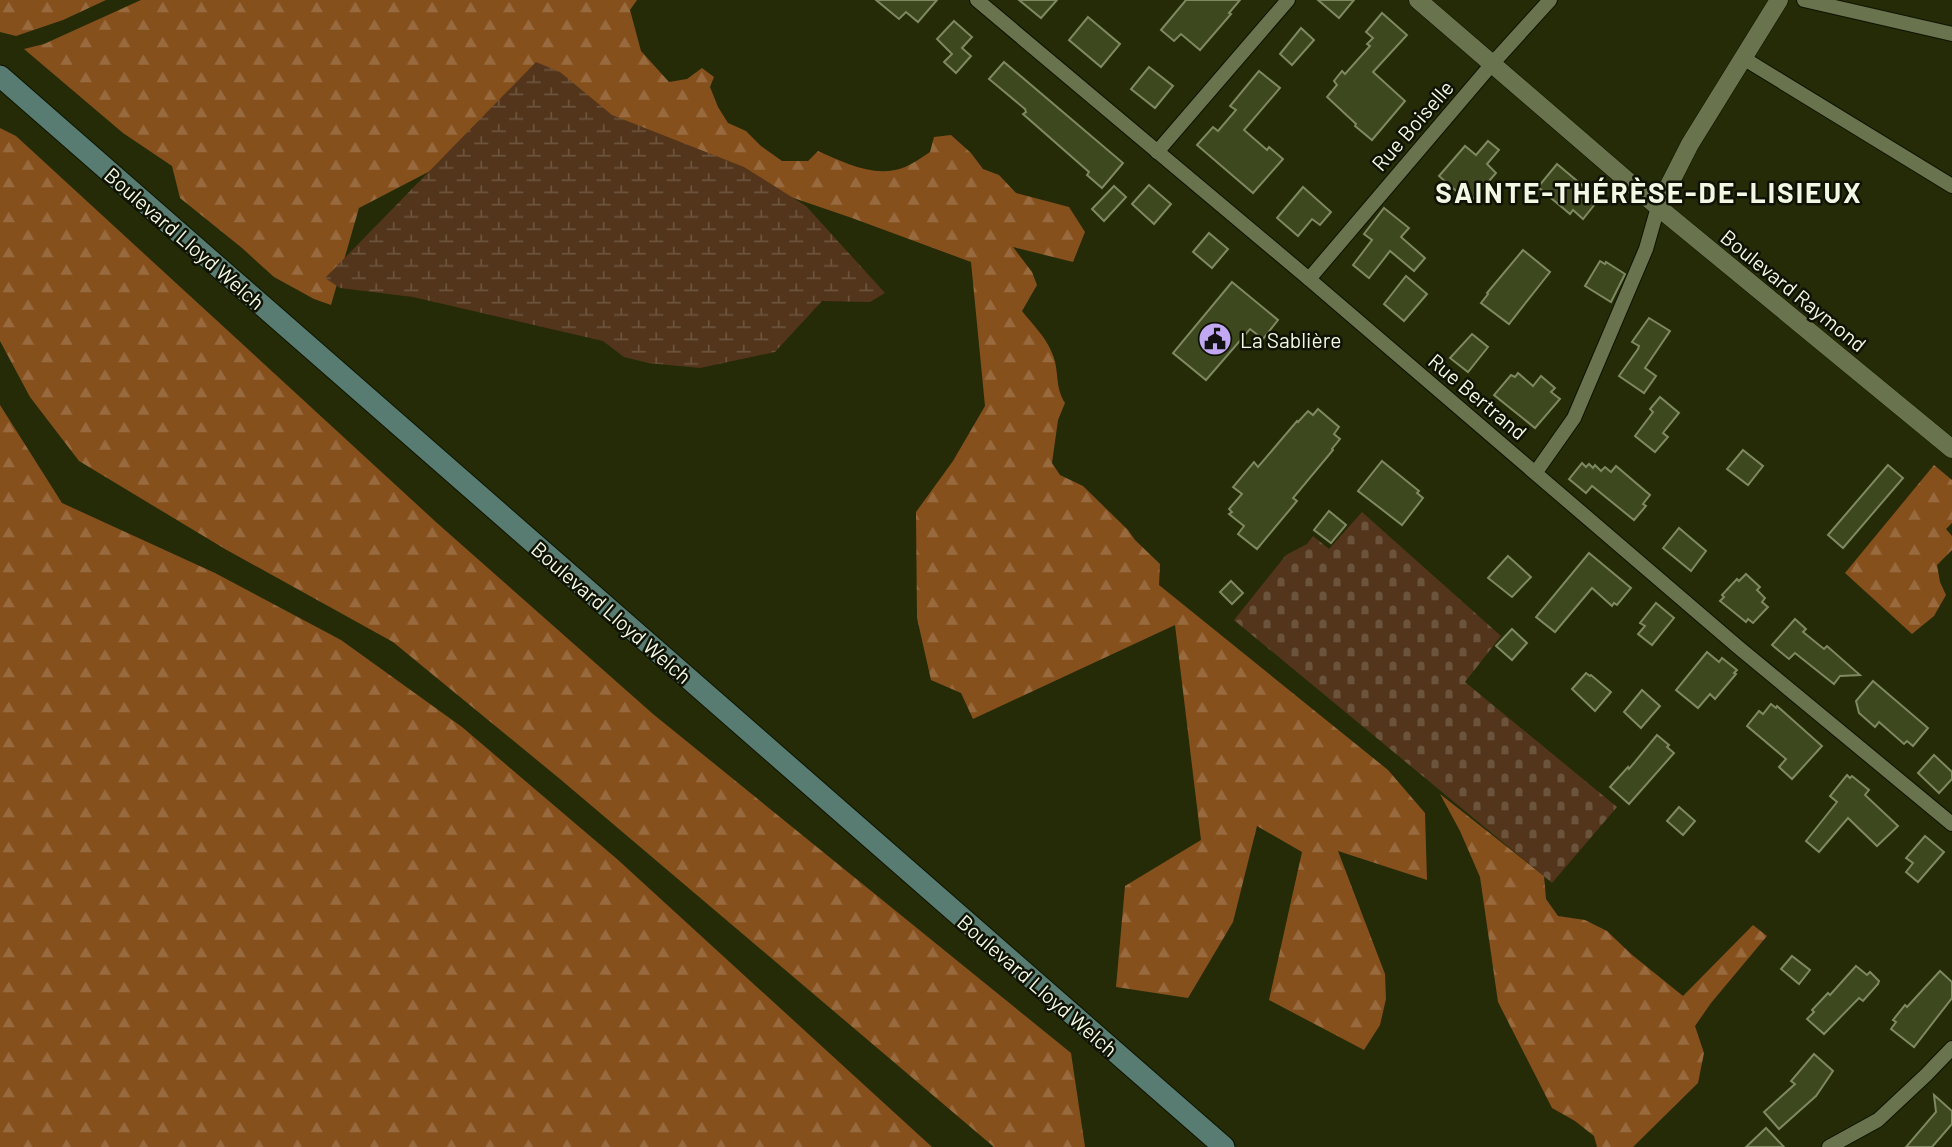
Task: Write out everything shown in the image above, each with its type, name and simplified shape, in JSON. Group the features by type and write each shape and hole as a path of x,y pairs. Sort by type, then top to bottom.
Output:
{"main road":[{"name":"Boulevard Lloyd Welch","path":"0,76 1224,1147"}],"street":[{"name":"Rue Bertrand","path":"977,0 1309,279 1738,647 1952,824"},
{"path":"1157,152 1289,0"},
{"name":"Boulevard Raymond","path":"1418,0 1658,207 1952,449"},
{"name":"Rue Boiselle","path":"1309,279 1550,0"},
{"path":"1535,472 1574,418 1646,249 1658,207 1690,144 1779,0"},
{"path":"1804,0 1952,34"},
{"path":"1743,58 1952,186"},
{"path":"1829,1147 1878,1120 1952,1048"}],"green space":[{"path":"0,0 106,0 63,20 16,36 0,32"},
{"path":"141,0 637,0 630,10 641,51 669,82 687,79 702,68 714,77 710,87 728,123 746,131 782,161 808,161 818,151 861,168 894,170 930,152 934,137 951,135 971,153 983,169 999,175 1016,193 1069,207 1085,232 1073,262 1013,247 1032,272 1037,285 1022,311 1049,347 1059,390 1065,403 1058,420 1052,463 1060,475 1083,486 1160,564 1159,585 1388,770 1425,813 1427,880 1338,851 1385,974 1386,999 1380,1025 1364,1050 1269,1000 1302,852 1257,826 1233,922 1188,998 1116,987 1125,886 1201,840 1175,625 973,719 961,693 931,680 917,618 916,512 953,461 985,406 971,262 717,172 484,143 359,208 331,305 314,299 274,277 180,198 172,166 123,133 24,49 44,44"},
{"path":"536,62 560,72 612,115 744,167 806,206 885,293 870,302 822,301 775,352 700,368 648,363 624,357 603,341 413,297 340,288 325,278"},
{"path":"0,128 16,136 437,523 653,714 1071,1053 1085,1147 994,1147 560,779 393,642 225,549 79,461 30,397 0,341"},
{"path":"0,405 62,503 215,573 341,640 462,727 617,859 932,1147 0,1147"},
{"path":"1934,465 1952,480 1952,523 1946,529 1952,536 1952,550 1937,565 1946,595 1934,616 1912,634 1845,573"},
{"path":"1362,512 1501,636 1465,682 1617,807 1552,883 1234,620 1286,555 1307,544 1313,536 1329,549"},
{"path":"1440,794 1544,876 1546,899 1558,916 1585,920 1607,931 1683,996 1753,925 1767,936 1695,1026 1704,1053 1698,1083 1633,1147 1597,1147 1594,1136 1552,1108 1498,1002 1480,877"}],"building":[{"path":"876,0 937,0 918,22 906,12 899,19"},
{"path":"1019,0 1057,0 1041,18"},
{"path":"1186,0 1240,0 1200,50 1181,34 1174,41 1161,30"},
{"path":"1318,0 1354,0 1339,18"},
{"path":"1382,13 1407,35 1373,72 1405,101 1372,140 1327,97 1337,85 1334,81 1342,71 1345,74 1370,46 1367,44 1373,38 1366,32"},
{"path":"1088,17 1120,44 1101,67 1069,40"},
{"path":"954,21 972,37 962,48 971,56 956,73 944,62 952,54 937,39"},
{"path":"1301,28 1314,40 1292,65 1280,54"},
{"path":"1004,62 1123,163 1102,188 1087,175 1089,172 1023,114 1025,109 989,79"},
{"path":"1149,67 1173,86 1155,108 1131,89"},
{"path":"1259,71 1280,88 1244,130 1267,150 1269,147 1283,159 1253,193 1197,145 1213,127 1218,131 1236,110 1230,106"},
{"path":"1488,141 1499,150 1487,164 1496,173 1470,203 1439,176 1465,146 1476,155"},
{"path":"1557,164 1589,191 1585,196 1595,204 1583,219 1573,210 1570,214 1538,187"},
{"path":"1149,185 1171,204 1154,224 1132,204"},
{"path":"1114,186 1126,197 1104,221 1092,209"},
{"path":"1303,187 1331,212 1320,225 1312,219 1298,236 1277,218"},
{"path":"1384,208 1409,228 1401,237 1425,258 1414,271 1390,251 1369,278 1353,265 1372,240 1364,234"},
{"path":"1209,233 1228,249 1212,268 1193,252"},
{"path":"1523,250 1550,272 1509,324 1481,303"},
{"path":"1600,261 1625,274 1611,302 1585,286"},
{"path":"1406,276 1427,294 1404,321 1384,304"},
{"path":"1232,282 1278,320 1263,339 1250,329 1206,380 1173,353"},
{"path":"1649,318 1670,331 1645,368 1656,376 1644,393 1619,376 1638,349 1639,346 1632,342"},
{"path":"1472,334 1488,347 1468,372 1450,358"},
{"path":"1518,373 1533,386 1541,376 1555,388 1551,392 1560,399 1535,428 1494,395 1511,375 1515,377"},
{"path":"1660,397 1679,413 1663,433 1668,437 1655,452 1635,436 1653,412 1650,409"},
{"path":"1318,409 1339,427 1334,434 1340,439 1293,498 1297,501 1257,549 1238,534 1244,526 1229,514 1232,512 1229,509 1242,494 1233,487 1254,462 1258,467 1297,421 1308,411 1313,415"},
{"path":"1743,450 1763,466 1748,485 1727,469"},
{"path":"1382,461 1419,491 1417,493 1423,498 1402,525 1358,491"},
{"path":"1582,463 1586,467 1589,464 1593,468 1595,465 1601,471 1605,467 1611,472 1616,466 1650,495 1643,504 1646,506 1634,520 1592,486 1586,493 1569,479"},
{"path":"1888,465 1903,478 1843,548 1828,535"},
{"path":"1329,511 1346,525 1331,543 1314,530"},
{"path":"1679,528 1706,551 1691,571 1663,548"},
{"path":"1589,553 1631,588 1617,605 1614,603 1612,606 1592,588 1555,632 1536,617"},
{"path":"1508,556 1531,577 1512,597 1488,578"},
{"path":"1746,574 1760,587 1757,590 1765,598 1762,602 1768,607 1753,623 1748,619 1746,622 1720,601 1737,579 1739,581"},
{"path":"1231,581 1243,593 1232,604 1220,592"},
{"path":"1656,603 1674,618 1652,645 1638,634 1645,626 1640,623"},
{"path":"1795,619 1806,629 1803,632 1824,649 1827,646 1860,675 1840,676 1834,684 1795,653 1789,659 1772,645"},
{"path":"1512,629 1527,643 1512,660 1496,646"},
{"path":"1707,652 1719,662 1722,658 1737,670 1715,699 1710,694 1698,708 1676,690"},
{"path":"1586,673 1611,692 1595,711 1572,689"},
{"path":"1873,681 1928,728 1913,746 1907,741 1904,744 1879,722 1875,727 1859,713 1856,701"},
{"path":"1642,690 1660,706 1641,728 1624,712"},
{"path":"1771,704 1776,708 1777,706 1822,746 1792,779 1779,767 1786,759 1747,726 1759,711 1763,714"},
{"path":"1657,735 1674,753 1629,804 1610,787"},
{"path":"1934,755 1952,772 1952,779 1939,793 1918,773"},
{"path":"1847,775 1869,790 1865,795 1898,826 1877,846 1848,818 1819,852 1806,841 1837,802 1830,796"},
{"path":"1679,807 1695,821 1683,835 1667,821"},
{"path":"1925,836 1944,852 1918,882 1906,872 1913,863 1906,858"},
{"path":"1792,956 1810,970 1799,984 1781,969"},
{"path":"1856,966 1867,975 1870,972 1879,981 1878,984 1863,1001 1859,998 1824,1034 1807,1019 1814,1012 1812,1010 1828,993 1830,995"},
{"path":"1940,971 1952,982 1952,998 1914,1047 1891,1029 1896,1022 1893,1020"},
{"path":"1814,1054 1833,1071 1816,1096 1779,1129 1764,1112 1795,1084 1791,1081"},
{"path":"1934,1095 1952,1111 1952,1124 1932,1147 1906,1147 1936,1112"},
{"path":"1766,1128 1784,1147 1746,1147"}],"place":[{"name":"La Sablière","path":"1215,339"}],"district":[{"name":"SAINTE-THÉRÈSE-DE-LISIEUX","path":"1649,192"}]}
